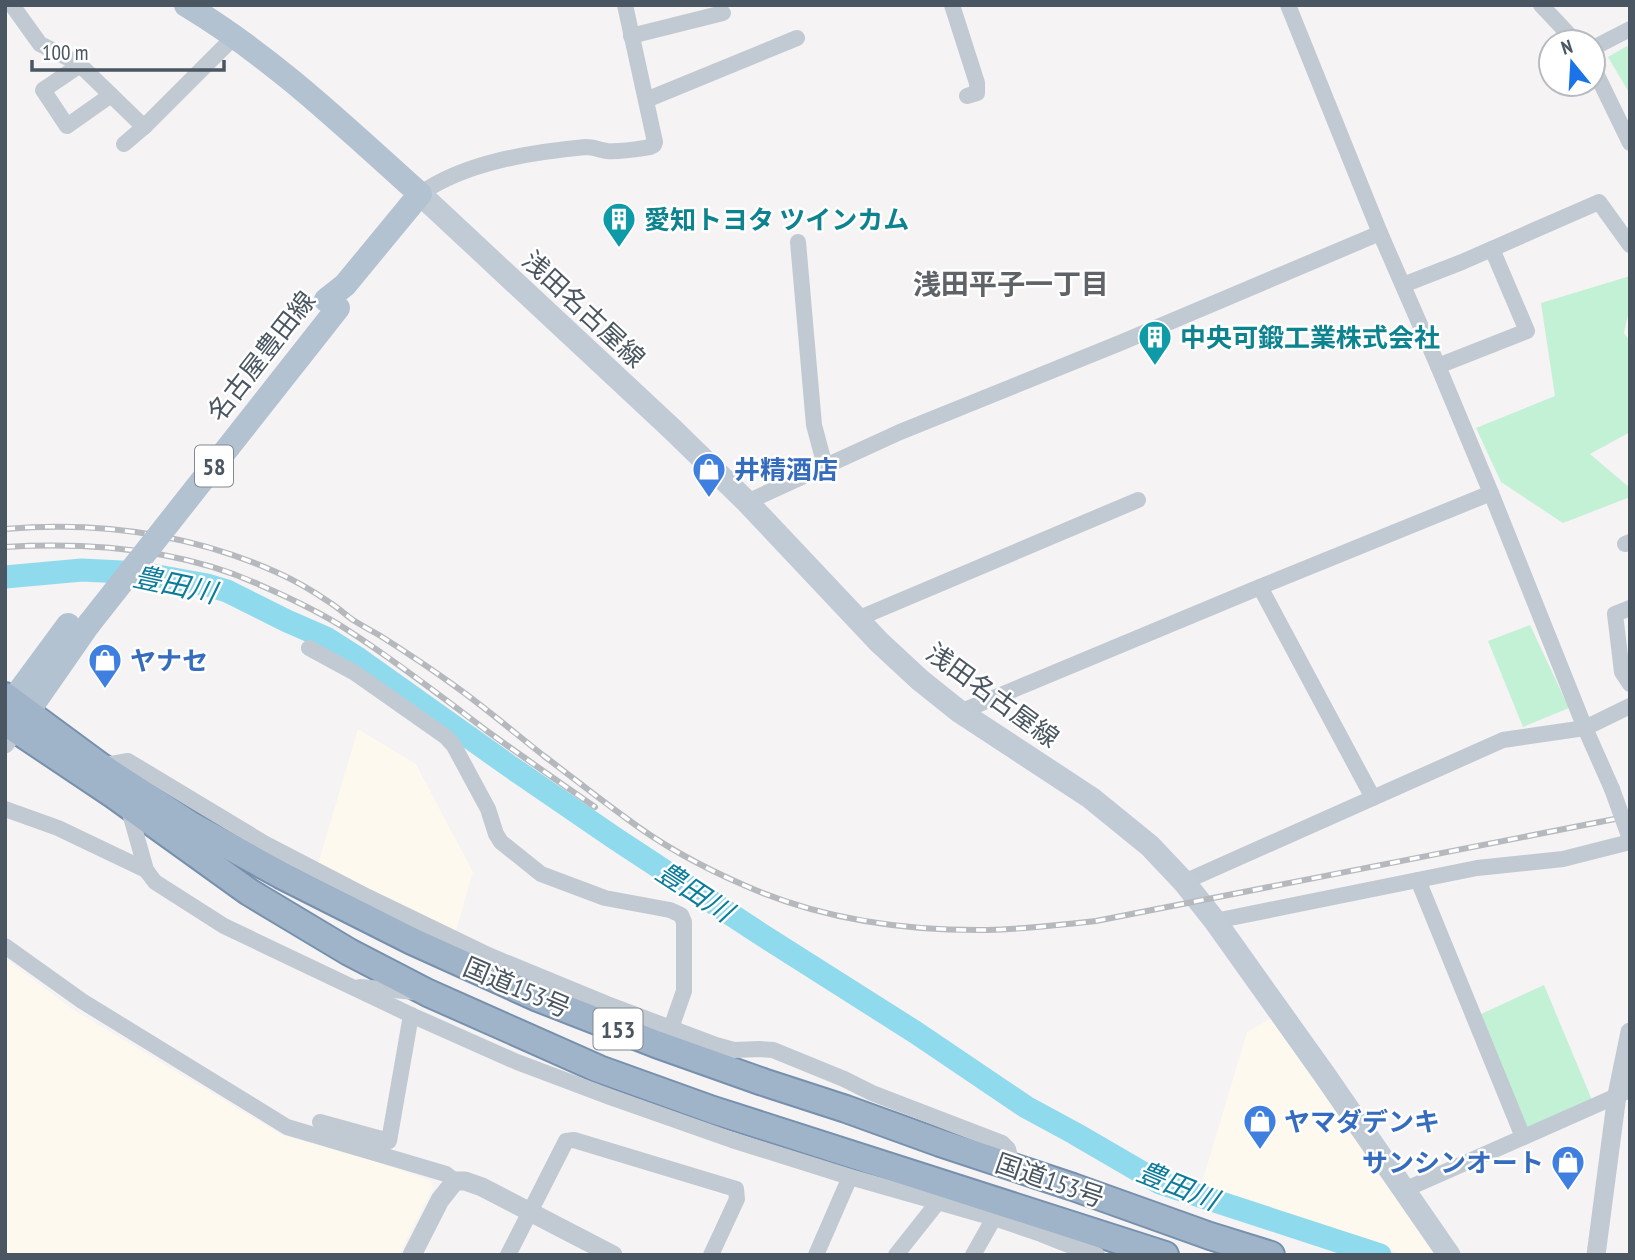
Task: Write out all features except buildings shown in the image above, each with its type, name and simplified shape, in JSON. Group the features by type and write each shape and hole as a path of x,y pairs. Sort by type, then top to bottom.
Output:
{"highway":[{"name":"国道153号","path":"11,716 100,766 189,824 281,875 412,941 706,1052 846,1109 1271,1255"},
{"name":"国道153号","path":"11,716 128,806 249,891 349,952 428,993 599,1069 713,1110 866,1159 934,1190 1057,1235 1165,1255"},
{"path":"1057,1235 1073,1187"}],"main road":[{"path":"186,5 267,60 426,190"},
{"name":"名古屋豊田線","path":"11,716 82,619 426,190"},
{"name":"浅田名古屋線","path":"426,190 747,502 879,642 920,680 960,712 1091,798 1150,846 1184,882 1215,921 1449,1255"}],"street":[{"path":"12,5 40,44 80,65 144,127"},
{"path":"426,190 455,175 510,158 590,147 608,151 654,145 625,5"},
{"path":"953,5 976,83 977,93 967,96"},
{"path":"1215,921 1477,867 1563,859 1630,838 1491,493 1380,233 1288,5"},
{"path":"1541,5 1563,28"},
{"path":"631,36 723,13"},
{"path":"1607,41 1630,29"},
{"path":"124,144 234,37"},
{"path":"646,100 797,38"},
{"path":"80,65 43,90 67,126 111,95"},
{"path":"1607,96 1630,144"},
{"path":"1404,285 1492,250 1599,202 1630,245"},
{"path":"747,502 900,432 1380,233"},
{"path":"798,242 814,425 825,466"},
{"path":"1438,366 1527,331 1492,250"},
{"path":"960,712 1491,493"},
{"path":"858,619 1138,500"},
{"path":"1260,587 1374,798"},
{"path":"1630,608 1615,614 1625,655 1622,672 1630,684"},
{"path":"309,649 355,673 446,737 454,746 488,809 501,842 541,874 605,898 670,910 681,915 684,922 684,991 671,1028"},
{"path":"1184,882 1503,740 1584,728 1630,706"},
{"path":"128,806 146,870"},
{"path":"5,809 58,828 146,870"},
{"name":"153","path":"146,870 155,882 224,926 517,1062 695,1127 850,1177"},
{"path":"1418,880 1523,1137"},
{"path":"5,946 82,1001 287,1127 446,1174 454,1181 465,1181 482,1187 609,1254"},
{"path":"349,986 428,993"},
{"path":"547,991 671,1028 706,1052 774,1050 872,1093 1002,1143 1008,1149 1013,1168"},
{"path":"320,1122 389,1141 411,1015"},
{"path":"1596,1255 1623,1092 1630,1032"},
{"path":"517,1062 560,1053"},
{"path":"1404,1190 1623,1092"},
{"path":"846,1109 872,1093"},
{"path":"508,1255 566,1141 574,1140 736,1189 737,1199 711,1255"},
{"path":"816,1255 850,1177 934,1190 954,1207 1057,1235 1097,1255"},
{"path":"412,1255 440,1200 454,1181"},
{"path":"934,1190 954,1207"},
{"path":"896,1255 934,1190"},
{"path":"973,1255 994,1218"}],"shaded area":[{"path":"358,729 416,764 473,872 456,931 318,864"},
{"path":"5,958 72,1009 282,1135 381,1163 431,1181 433,1188 399,1255 5,1255"},
{"path":"1274,1017 1439,1255 1405,1255 1201,1186 1247,1032"}],"green space":[{"path":"1627,46 1630,52 1630,94 1608,57"},
{"path":"1630,276 1630,305 1624,333 1630,341 1630,432 1590,454 1630,488 1630,497 1563,523 1501,482 1476,428 1555,396 1541,303"},
{"path":"1530,625 1569,708 1523,727 1488,641"},
{"path":"1544,985 1592,1100 1530,1127 1524,1126 1479,1015"}],"waterway":[{"name":"豊田川","path":"5,577 82,570 141,573 207,585 227,591 326,638 616,839 1026,1107 1160,1183 1380,1255"}],"railway":[{"path":"5,529 75,527 144,533 211,548 276,572 335,606 439,675 605,803 669,847 715,872 775,897 804,907 865,921 957,930 1028,928 1096,921 1630,816"},
{"path":"5,547 103,547 167,556 230,573 271,590 328,618 367,643 595,807"}],"place":[{"name":"愛知トヨタ ツインカム","path":"619,249"},
{"name":"中央可鍛工業株式会社","path":"1155,367"},
{"name":"井精酒店","path":"709,499"},
{"name":"ヤナセ","path":"105,690"},
{"name":"ヤマダデンキ","path":"1260,1151"},
{"name":"サンシンオート","path":"1568,1192"}],"district":[{"name":"浅田平子一丁目","path":"1011,283"}]}
